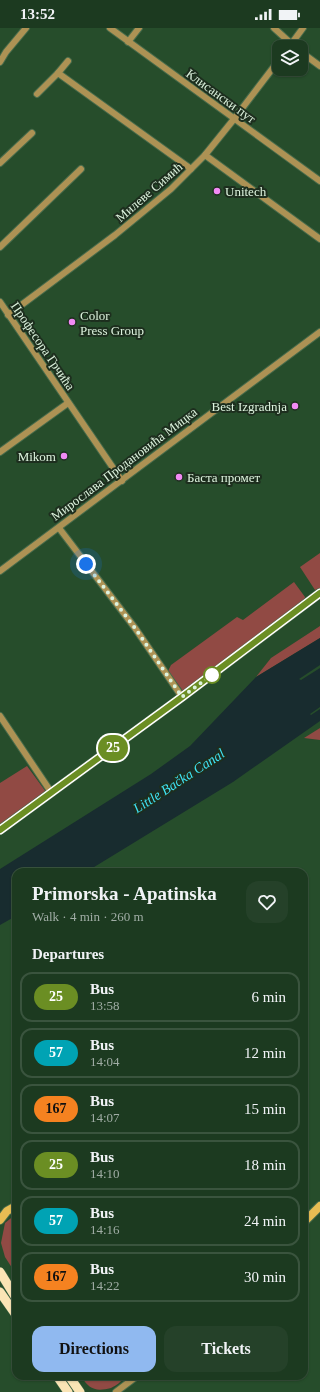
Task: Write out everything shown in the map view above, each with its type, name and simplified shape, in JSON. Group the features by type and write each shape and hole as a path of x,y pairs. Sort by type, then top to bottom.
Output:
{"main road":[{"path":"0,1272 12,1292"},
{"path":"0,1292 12,1309"},
{"path":"60,1380 68,1392"},
{"path":"72,1380 80,1392"}],"street":[{"path":"0,62 6,52 26,28"},
{"name":"Клисански пут","path":"110,28 320,181"},
{"path":"128,42 139,28"},
{"path":"274,28 285,40"},
{"path":"295,40 303,28"},
{"path":"308,57 320,66"},
{"path":"37,94 68,61"},
{"name":"Милеве Симић","path":"8,315 135,219 171,188 205,154 272,69"},
{"path":"58,73 190,169"},
{"path":"0,163 32,133"},
{"path":"205,154 320,239"},
{"path":"0,247 81,169"},
{"name":"Професора Грчића","path":"0,302 122,481"},
{"name":"Мирослава Продановића Мицка","path":"0,571 320,332"},
{"name":"Професора Грчића","path":"0,452 68,403"},
{"path":"59,528 135,628 182,697"},
{"path":"0,830 182,697 320,593"},
{"path":"0,716 51,792"},
{"path":"308,1218 319,1208"},
{"path":"0,1220 4,1212"},
{"path":"116,1392 132,1380"}],"shaded area":[{"path":"320,553 320,588 315,590 300,567"},
{"path":"294,582 305,597 304,601 183,691 168,671 171,665 237,617 243,620"},
{"path":"320,626 320,638 256,677 271,658"},
{"path":"320,728 320,740 304,738"},
{"path":"27,766 46,792 0,825 0,783"},
{"path":"12,1217 12,1268 5,1257 1,1243 5,1223"},
{"path":"84,1380 122,1380 111,1388 101,1390 90,1387"}],"water":[{"name":"Little Bačka Canal","path":"320,638 320,665 299,679 301,680 320,668 320,707 310,714 311,715 320,709 320,721 233,782 93,868 12,868 12,918 0,925 0,869 151,774 190,746 256,677"}],"bus line":[{"name":"25","path":"0,830 182,697 320,593"}],"place":[{"name":"Unitech","path":"217,191"},
{"name":"Color Press Group","path":"72,322"},
{"name":"Best Izgradnja","path":"295,406"},
{"name":"Mikom","path":"64,456"},
{"name":"Баста промет","path":"179,477"}],"route":[{"path":"86,564 135,628 182,697 217,671 212,675"}]}
